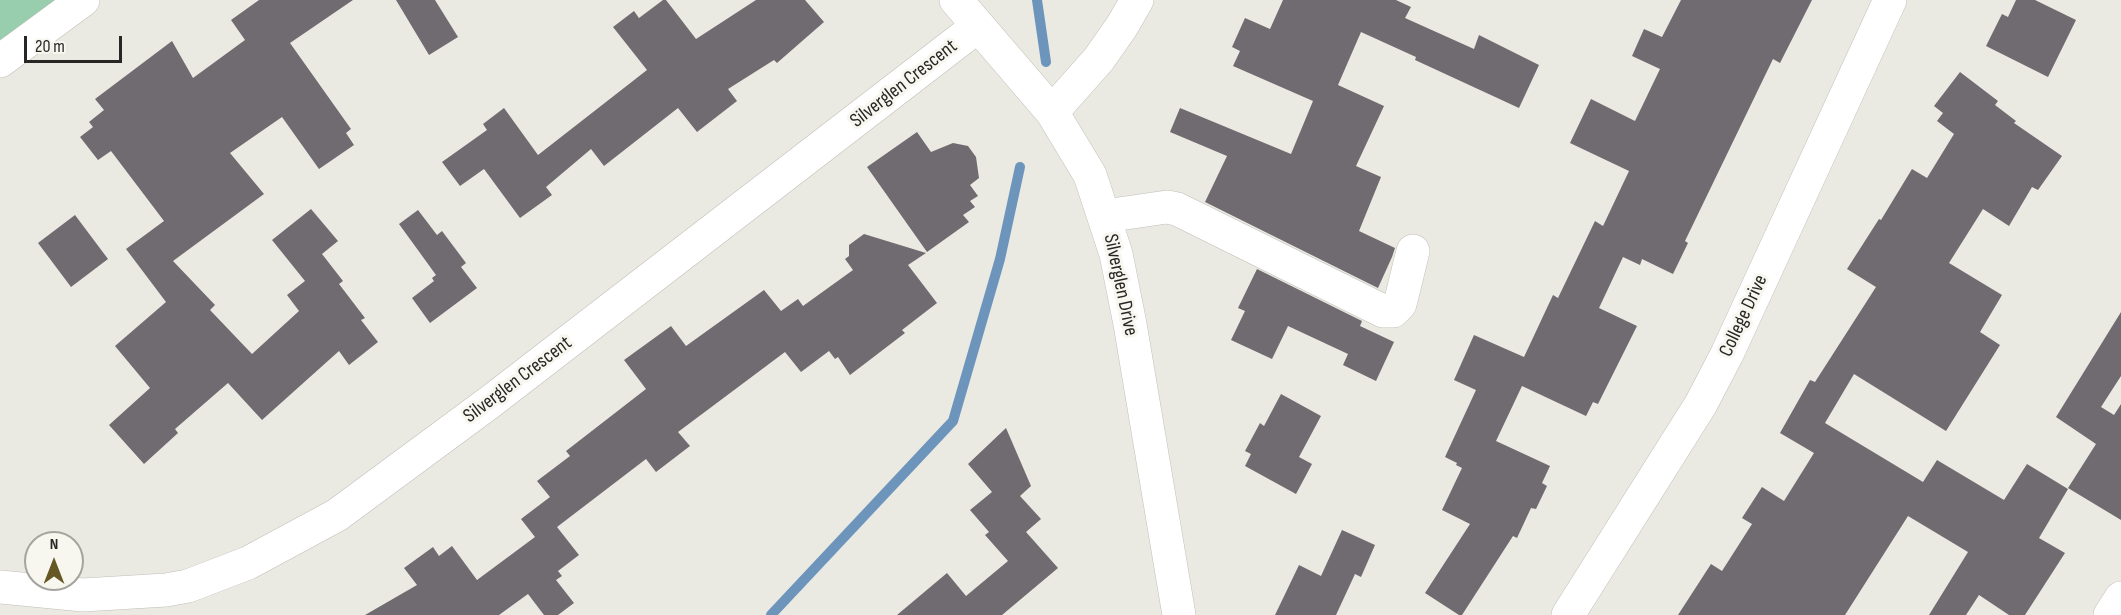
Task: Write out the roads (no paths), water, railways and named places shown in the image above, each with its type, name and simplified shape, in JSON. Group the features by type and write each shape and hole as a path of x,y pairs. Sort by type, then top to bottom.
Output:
{"street":[{"path":"0,61 84,0"},
{"name":"Silverglen Drive","path":"956,0 1052,112 1090,174 1116,254 1179,615"},
{"path":"1052,112 1099,59 1137,0"},
{"name":"College Drive","path":"1569,615 1701,404 1727,354 1890,0"},
{"name":"Silverglen Crescent","path":"0,588 82,595 166,591 188,586 248,563 337,515 509,387 978,26"},
{"path":"1105,216 1167,207 1177,209 1383,311 1394,311 1400,304 1413,251"},
{"path":"2110,615 2121,598"}],"waterway":[{"path":"1037,0 1046,62"},
{"path":"771,615 953,421 1000,259 1020,167"}]}
